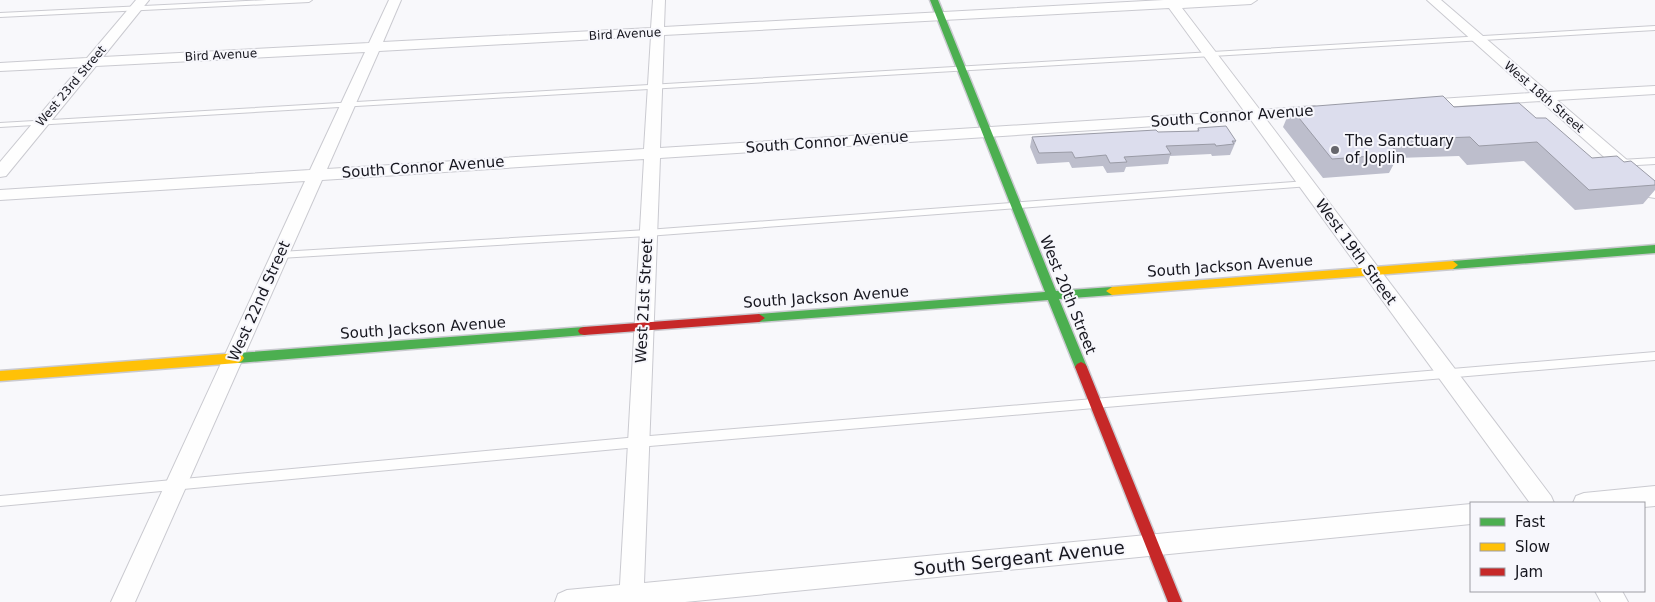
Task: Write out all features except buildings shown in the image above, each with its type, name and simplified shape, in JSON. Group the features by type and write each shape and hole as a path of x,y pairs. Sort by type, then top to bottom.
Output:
{"street":[{"name":"West 22nd Street","path":"124,602 395,0"},
{"name":"West 21st Street","path":"632,599 659,0"},
{"name":"West 20th Street","path":"934,0 1175,602"},
{"name":"Bird Avenue","path":"0,66 941,17 1172,2 1251,0"},
{"name":"West 18th Street","path":"1433,0 1655,193"},
{"name":"West 19th Street","path":"1172,2 1542,502"},
{"name":"West 23rd Street","path":"0,172 139,4"},
{"path":"1405,106 1655,90"},
{"name":"South Connor Avenue","path":"0,195 1328,110"},
{"name":"South Jackson Avenue","path":"0,376 1655,249"},
{"path":"1594,502 1655,496"},
{"name":"South Sergeant Avenue","path":"567,602 632,599 1470,514"},
{"path":"1608,592 1616,602"}],"lane":[{"path":"0,15 139,4 309,0"},
{"path":"0,124 1655,28"},
{"path":"1620,163 1655,161"},
{"path":"280,255 647,233 1307,184"},
{"path":"0,501 638,442 1096,405 1655,356"}],"traffic: fast":[{"path":"934,0 1081,367"},
{"path":"1453,265 1655,249"},
{"path":"759,318 1112,291"},
{"path":"238,358 584,331"}],"traffic: slow":[{"path":"1112,291 1453,265"},
{"path":"0,376 238,358"}],"traffic: jam":[{"path":"584,331 759,318"},
{"path":"1081,367 1175,602"}],"place":[{"name":"The Sanctuary of Joplin","path":"1335,150"}]}
